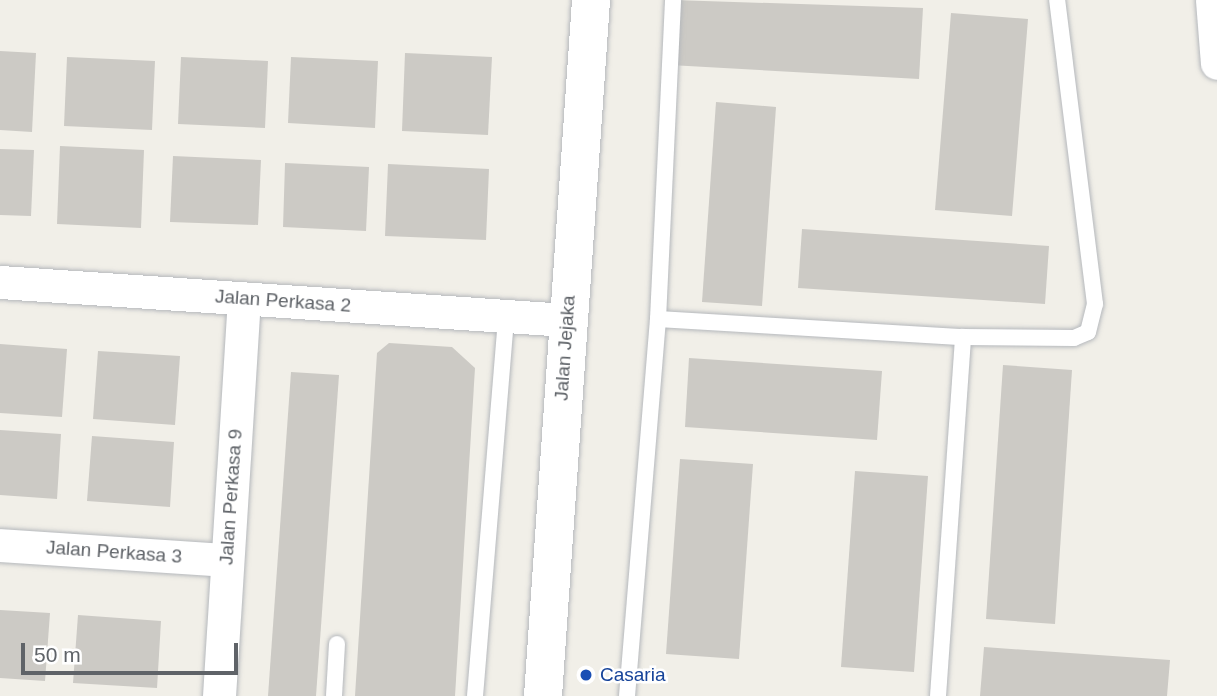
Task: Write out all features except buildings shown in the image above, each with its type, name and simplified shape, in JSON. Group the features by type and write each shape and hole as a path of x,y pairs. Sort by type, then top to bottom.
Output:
{"street":[{"name":"Jalan Jejaka","path":"543,696 566,320 592,0"},
{"path":"1212,0 1217,63"},
{"name":"Jalan Perkasa 2","path":"0,282 566,320"},
{"name":"Jalan Perkasa 9","path":"219,696 244,299"},
{"name":"Jalan Perkasa 3","path":"0,545 227,560"}],"lane":[{"path":"627,696 658,319 673,0"},
{"path":"658,319 963,337 1074,338 1096,320 1057,0"},
{"path":"475,696 506,316"},
{"path":"938,696 963,337"},
{"path":"334,696 337,644"}],"place":[{"name":"Casaria","path":"586,675"}]}
